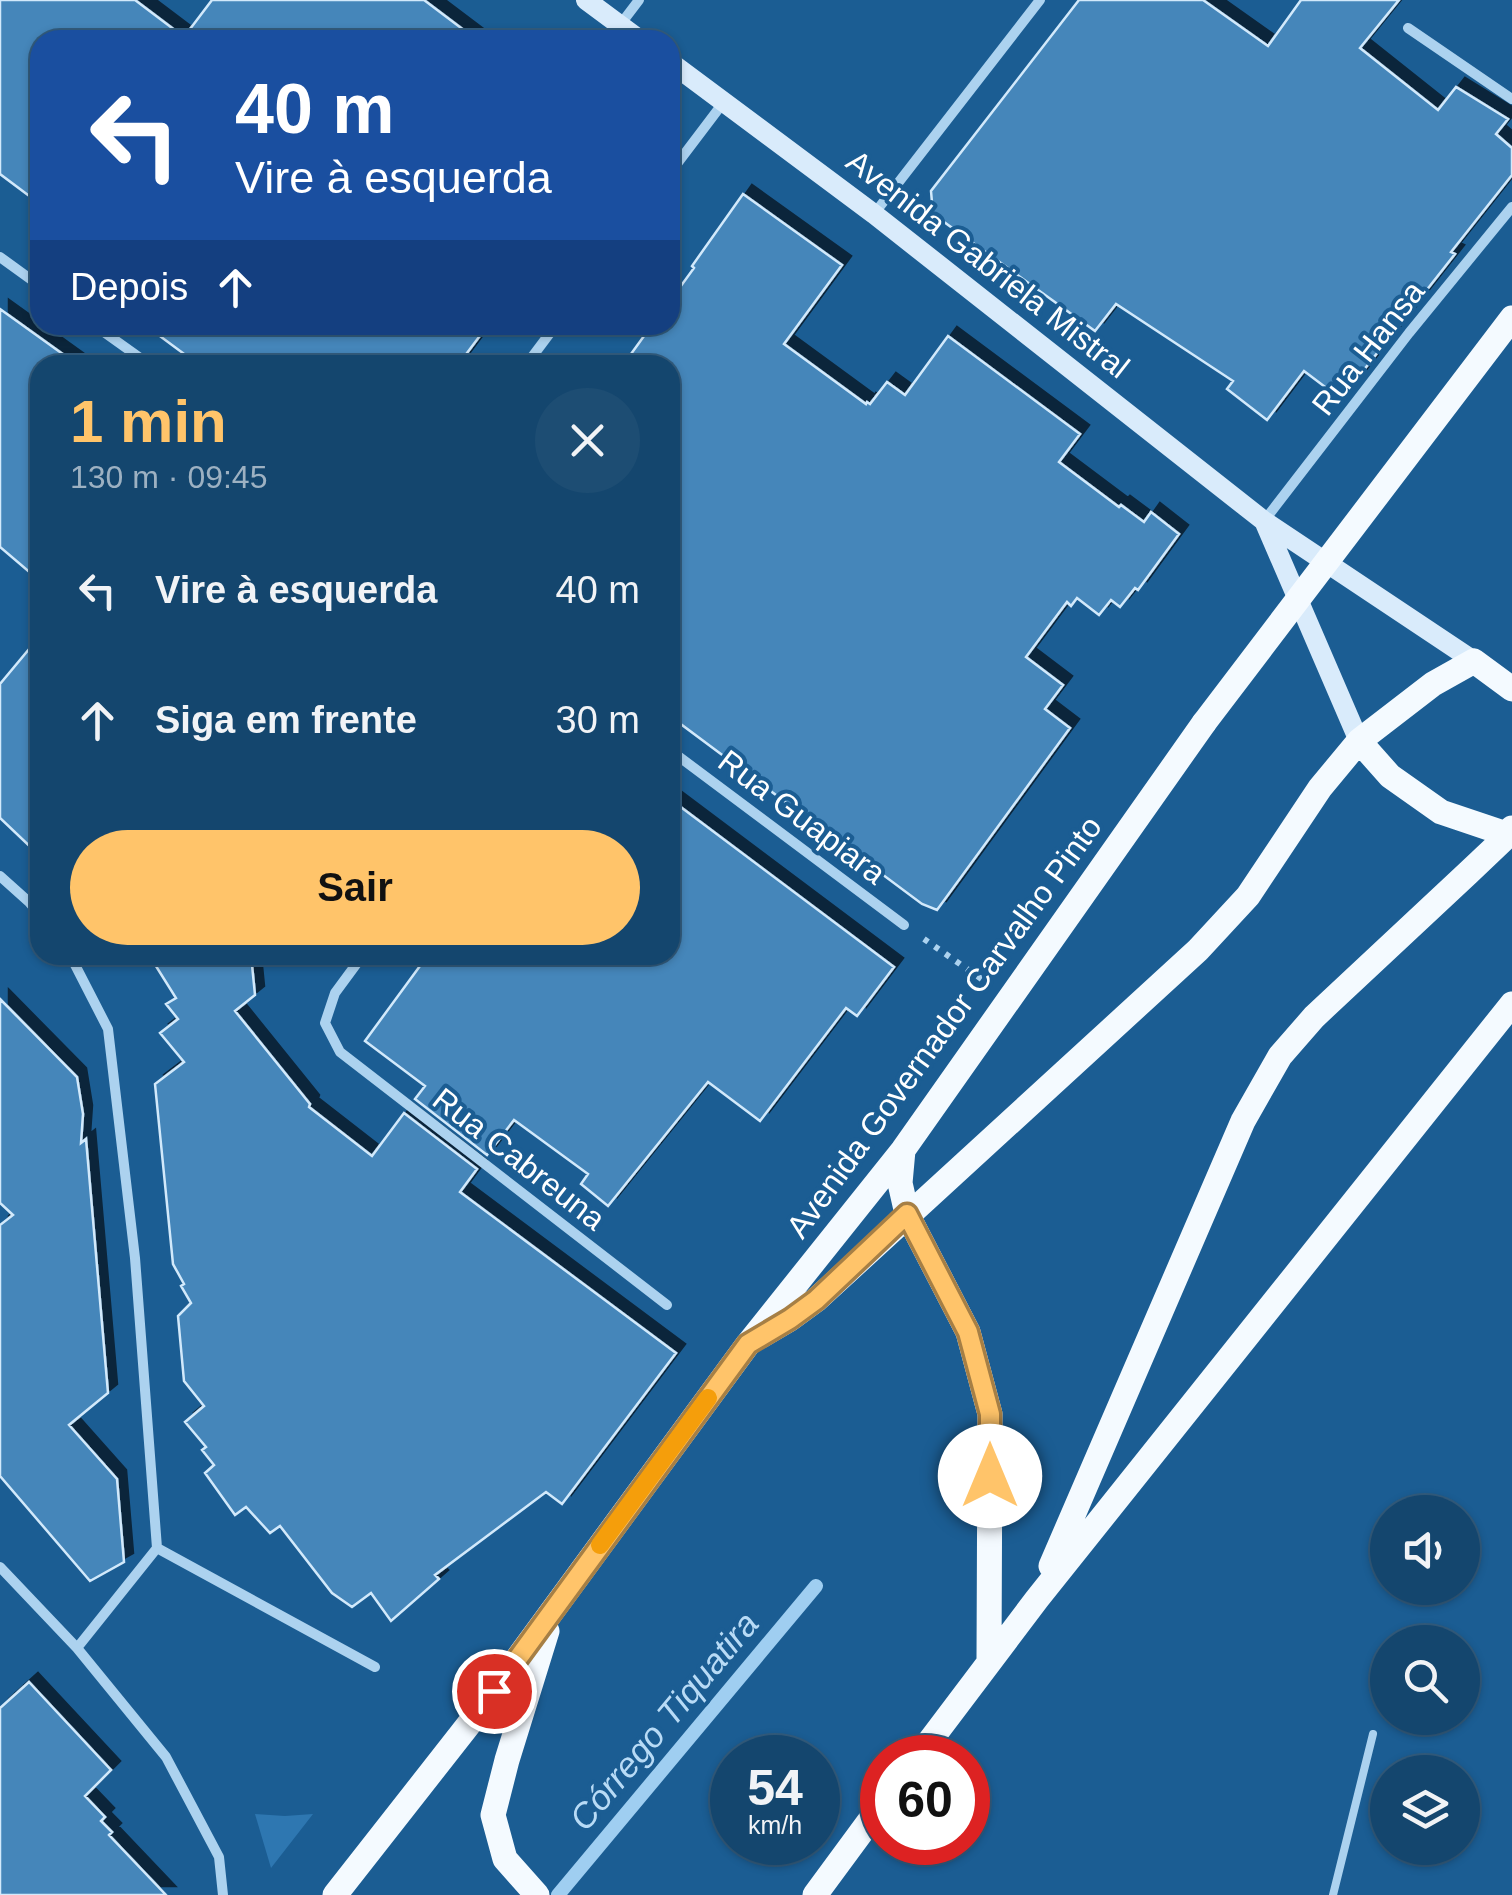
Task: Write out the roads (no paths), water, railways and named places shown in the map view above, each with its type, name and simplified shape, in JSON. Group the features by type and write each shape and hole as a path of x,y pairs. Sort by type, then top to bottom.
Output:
{"main road":[{"path":"586,0 626,30"},
{"name":"Avenida Gabriela Mistral","path":"680,69 874,214 1264,522 1512,689"},
{"name":"Avenida Governador Carvalho Pinto","path":"335,1895 473,1719 748,1344 903,1150 1204,723 1512,318"},
{"name":"Avenida Gabriela Mistral","path":"1264,522 1359,742 1390,776 1441,812 1510,833"},
{"path":"748,1344 816,1300 1198,950 1248,896 1320,788 1359,742 1433,684 1474,661"},
{"path":"1037,1599 1243,1121 1280,1056 1314,1017 1510,833"},
{"path":"934,1735 1037,1599 1512,1004"},
{"path":"903,1150 900,1182 907,1214 968,1332 990,1414 989,1661"},
{"path":"538,1895 504,1859 493,1815 555,1607"},
{"path":"814,1895 860,1833"}],"street":[{"path":"620,26 638,0"},
{"path":"874,214 1040,0"},
{"path":"1408,28 1512,99"},
{"path":"680,161 724,102"},
{"name":"Rua Hansa","path":"1264,522 1512,207"},
{"path":"0,257 30,279"},
{"path":"108,335 136,355"},
{"name":"Rua Guapiara","path":"680,757 904,925"},
{"path":"0,876 30,903"},
{"path":"75,965 108,1029 135,1258 157,1548 78,1648"},
{"name":"Rua Cabreuna","path":"355,965 334,993 326,1024 340,1052 667,1305"},
{"path":"157,1548 375,1667"},
{"path":"0,1567 78,1648 166,1757 219,1857 223,1895"}],"lane":[{"path":"1333,1895 1373,1735"}],"waterway":[{"name":"Córrego Tiquatira","path":"558,1895 816,1586"}]}
